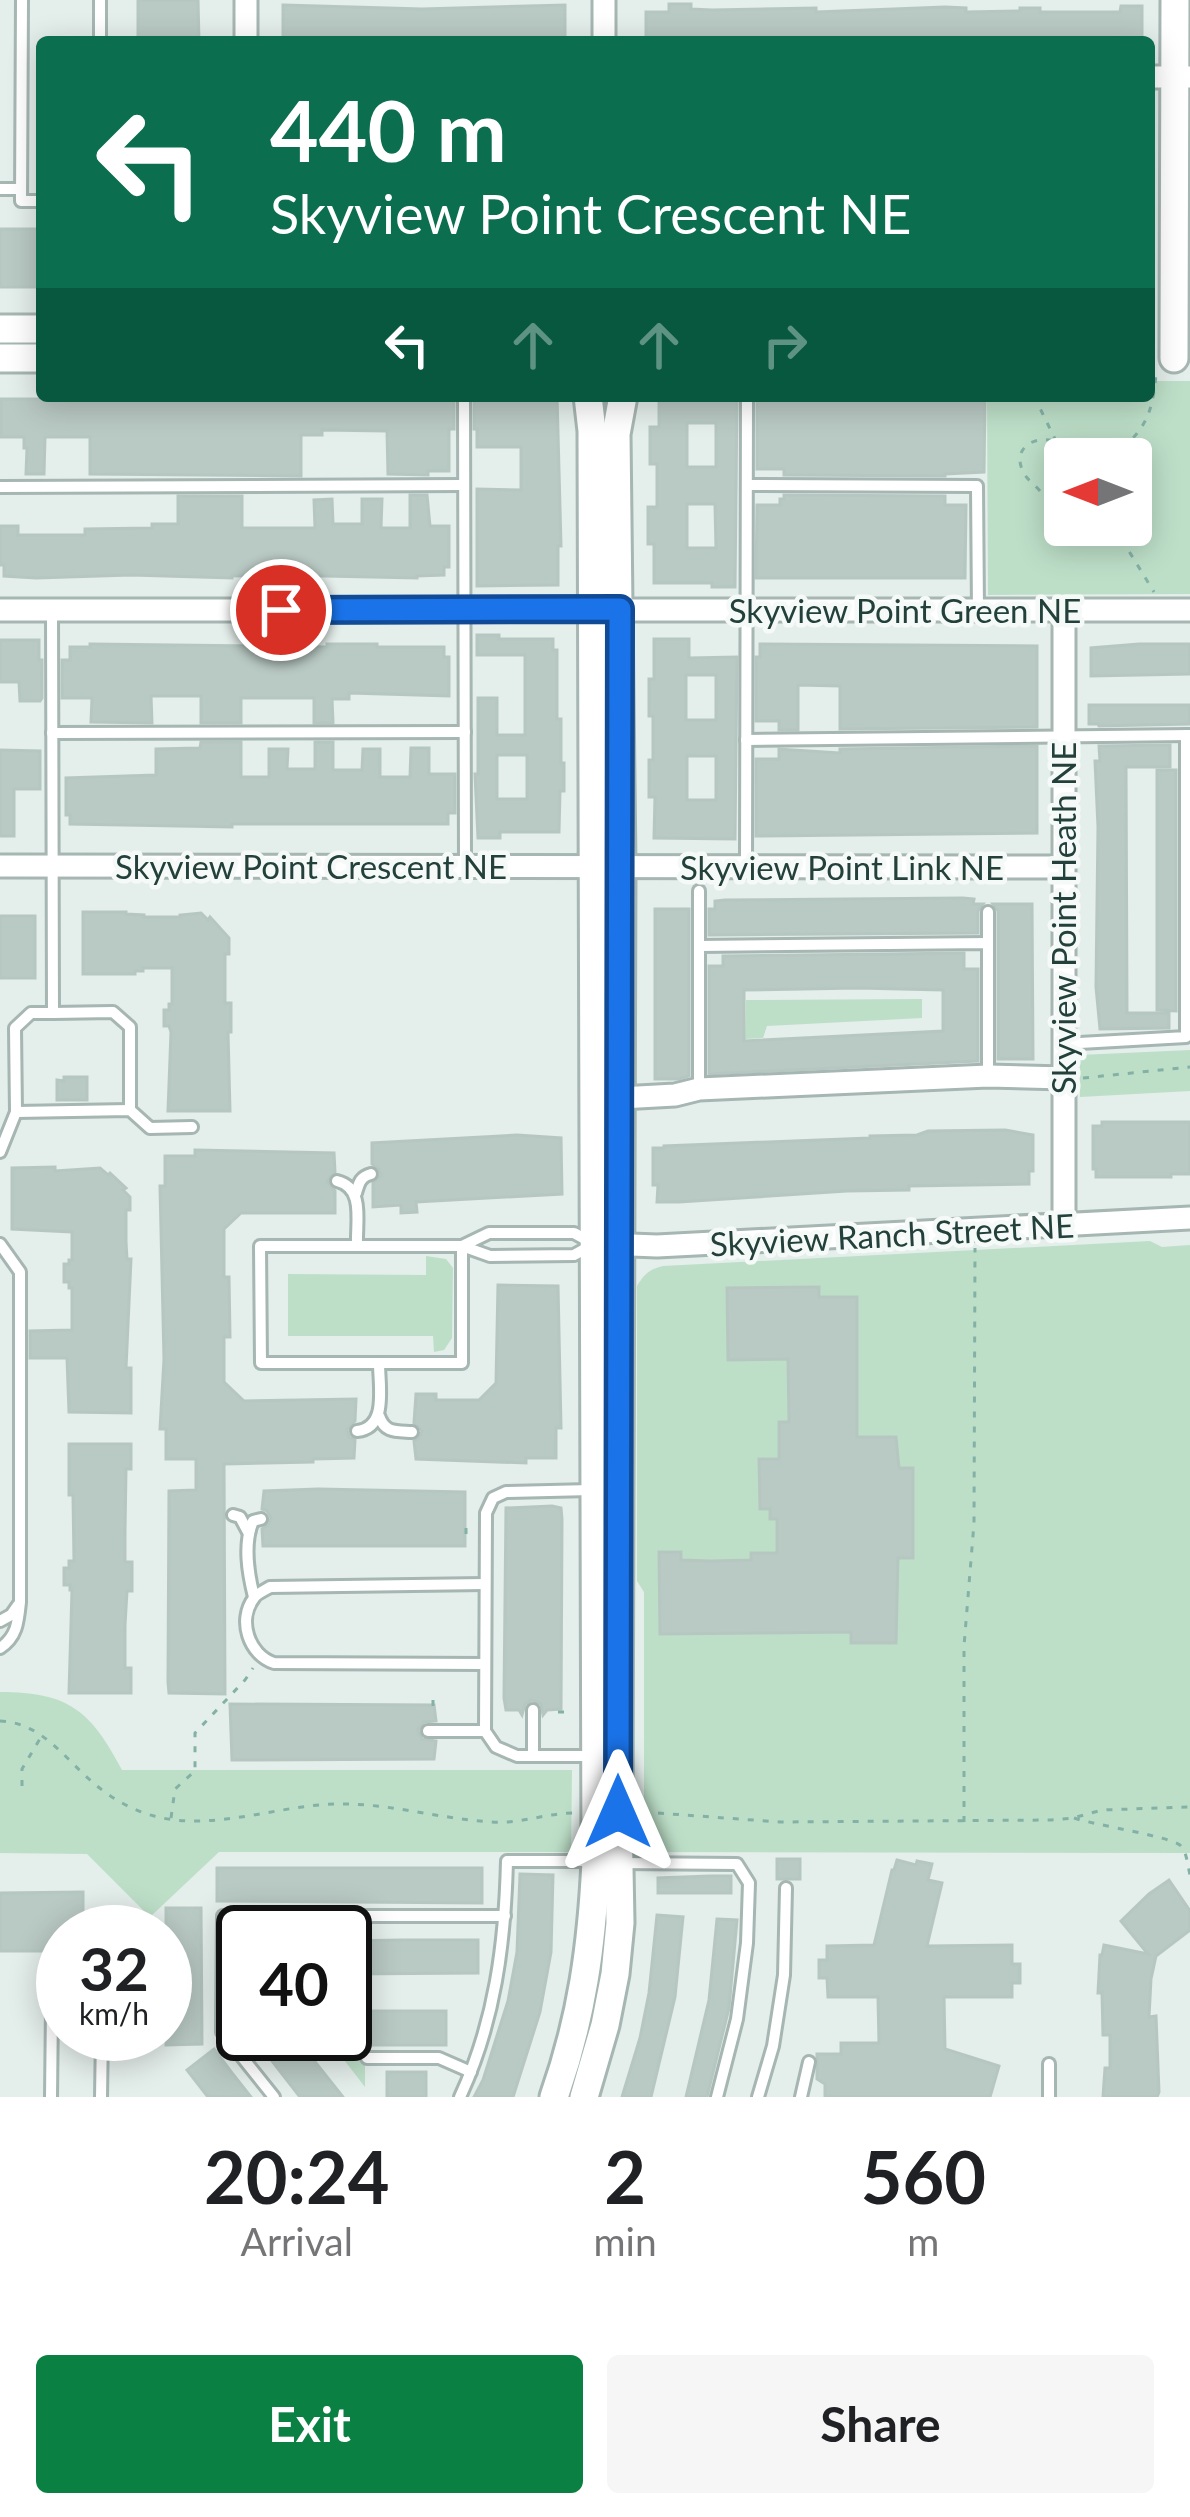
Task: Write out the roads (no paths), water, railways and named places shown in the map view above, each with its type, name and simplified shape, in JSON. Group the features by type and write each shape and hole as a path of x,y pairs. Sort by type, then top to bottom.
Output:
{"street":[{"path":"245,0 246,36"},
{"path":"604,0 604,36"},
{"path":"1169,348 1165,204 1175,0"},
{"path":"0,329 36,329"},
{"path":"0,358 36,358"},
{"path":"589,402 606,609"},
{"path":"554,2097 583,2000 596,1861 607,1244 606,609 622,402"},
{"path":"0,610 606,609"},
{"name":"Skyview Point Green NE","path":"606,609 1190,610"},
{"name":"Skyview Point Heath NE","path":"1064,610 1064,1225"},
{"name":"Skyview Point Crescent NE","path":"0,866 607,866"},
{"path":"584,2097 605,2025 620,1923 596,1861 595,1490 607,1244 620,1098 607,866"},
{"name":"Skyview Point Link NE","path":"607,866 1062,867"},
{"path":"620,1098 699,1089 988,1076 1064,1078"},
{"name":"Skyview Ranch Street NE","path":"607,1244 657,1246 1190,1218"}],"lane":[{"path":"22,0 21,201 36,201"},
{"path":"100,0 100,36"},
{"path":"0,189 21,189"},
{"path":"464,402 465,866"},
{"path":"746,867 747,402"},
{"path":"0,487 464,484"},
{"path":"747,485 977,486 978,610"},
{"path":"52,610 53,1013"},
{"path":"52,733 465,732"},
{"path":"746,740 1188,735 1186,1037 1062,1044"},
{"path":"699,891 699,1089"},
{"path":"988,913 988,1076"},
{"path":"699,946 988,943"},
{"path":"0,1151 16,1112 15,1028 31,1013 113,1012 130,1027 130,1110"},
{"path":"16,1112 130,1110 150,1128 192,1127"},
{"path":"357,1246 356,1193 364,1176 371,1174"},
{"path":"337,1181 356,1193"},
{"path":"462,1246 490,1233 574,1232 607,1244"},
{"path":"0,1244 20,1272 20,1602 16,1631 0,1648"},
{"path":"462,1246 462,1363 260,1363 260,1246 462,1246 490,1256 574,1255 607,1244"},
{"path":"379,1363 382,1426 412,1432"},
{"path":"357,1431 373,1426 379,1416"},
{"path":"595,1490 506,1492 493,1498 486,1513 485,1731 496,1747 517,1756 596,1756"},
{"path":"233,1515 240,1517 248,1532"},
{"path":"261,1519 253,1521 248,1532 248,1575 254,1597 248,1612 248,1639 253,1651 267,1661 485,1664"},
{"path":"254,1597 277,1585 485,1584"},
{"path":"0,1621 20,1602"},
{"path":"533,1710 533,1756"},
{"path":"428,1731 485,1731"},
{"path":"460,2097 490,2017 505,1916 506,1861 596,1861 737,1864 749,1883 737,2019 717,2097"},
{"path":"758,2097 773,2046 784,1975 786,1888"},
{"path":"274,2097 222,2032 224,1916 505,1916"},
{"path":"372,2058 439,2058 471,2072"},
{"path":"51,2061 51,2097"},
{"path":"101,2097 102,2061"},
{"path":"801,2097 809,2062"},
{"path":"1049,2064 1049,2097"}]}
